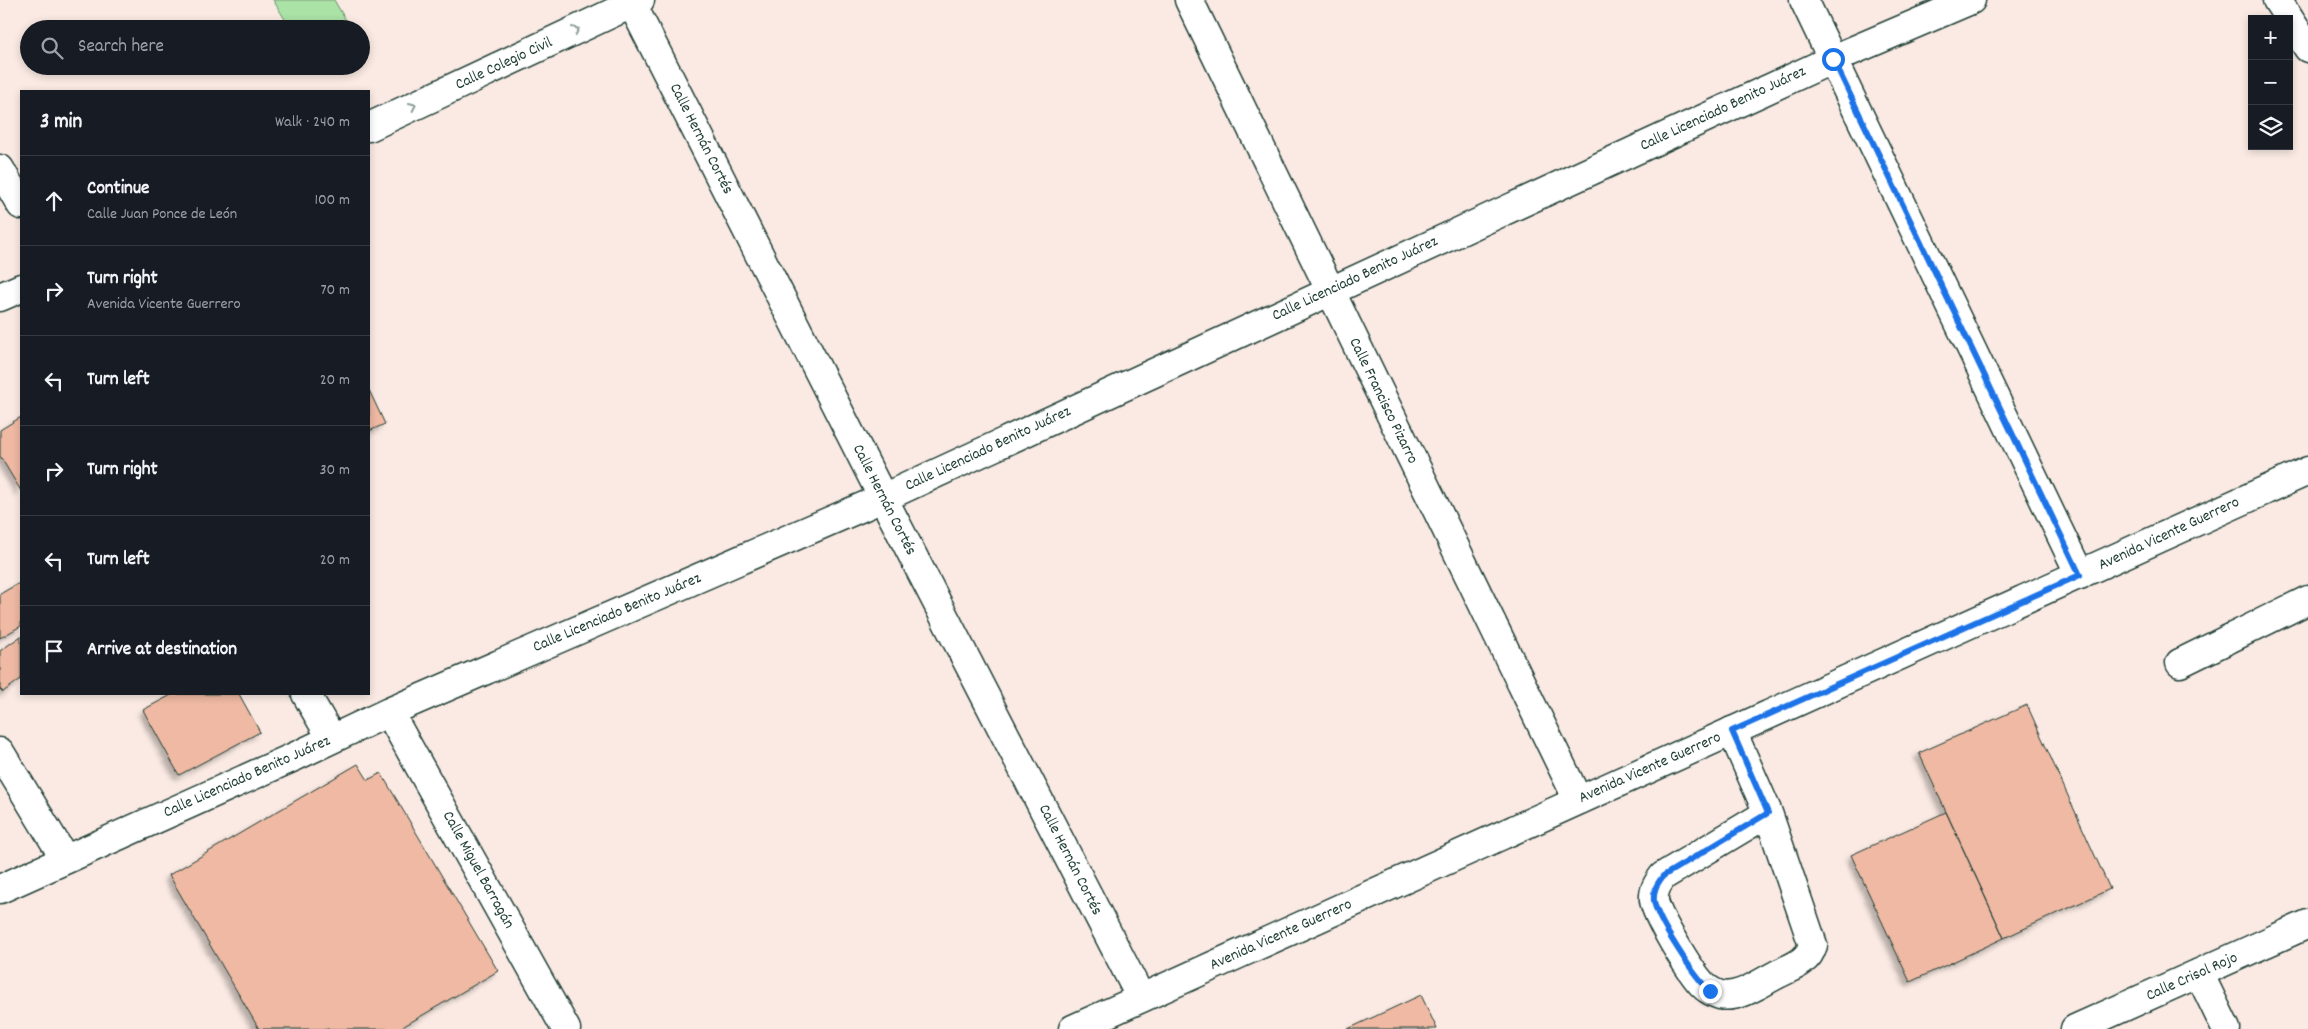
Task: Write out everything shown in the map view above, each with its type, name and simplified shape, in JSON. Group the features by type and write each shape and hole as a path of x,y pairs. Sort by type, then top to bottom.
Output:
{"street":[{"name":"Calle Francisco Pizarro","path":"1189,0 1578,800"},
{"path":"1804,0 2080,575"},
{"name":"Calle Licenciado Benito Juárez","path":"0,889 388,712 883,498 1833,59 1971,0"},
{"path":"2277,0 2308,48"},
{"name":"Calle Colegio Civil","path":"370,127 634,1"},
{"name":"Calle Hernán Cortés","path":"634,1 883,498 1141,998"},
{"path":"0,169 20,203"},
{"path":"0,297 20,288"},
{"name":"Avenida Vicente Guerrero","path":"1073,1029 2080,575 2308,470"},
{"path":"2180,663 2308,600"},
{"path":"307,695 332,739"},
{"name":"Calle Miguel Barragán","path":"388,712 566,1029"},
{"path":"1732,731 1768,813 1813,945 1811,953 1803,962 1738,994 1720,994 1703,985 1674,941 1657,911 1654,899 1656,886 1663,876 1768,813"},
{"path":"0,752 65,859"},
{"name":"Calle Crisol Rojo","path":"2075,1029 2308,924"},
{"path":"2199,974 2226,1029"}],"green space":[{"path":"273,0 334,0 346,20 285,20"}],"building":[{"path":"370,392 385,424 370,431"},
{"path":"20,418 20,489 0,456 0,430"},
{"path":"20,583 20,627 0,638 0,594"},
{"path":"20,637 20,680 3,692 0,689 0,651"},
{"path":"171,695 240,695 260,732 179,775 143,710"},
{"path":"2027,705 2110,889 2004,938 1919,753"},
{"path":"358,764 368,780 381,773 498,971 399,1029 259,1029 169,875"},
{"path":"1946,812 2004,938 1910,982 1851,855"},
{"path":"1421,995 1437,1029 1348,1029"}],"route":[{"path":"1710,991 1703,985 1674,941 1657,911 1654,899 1656,886 1663,876 1768,813 1753,783 1732,731 2080,575 1833,59"}]}
